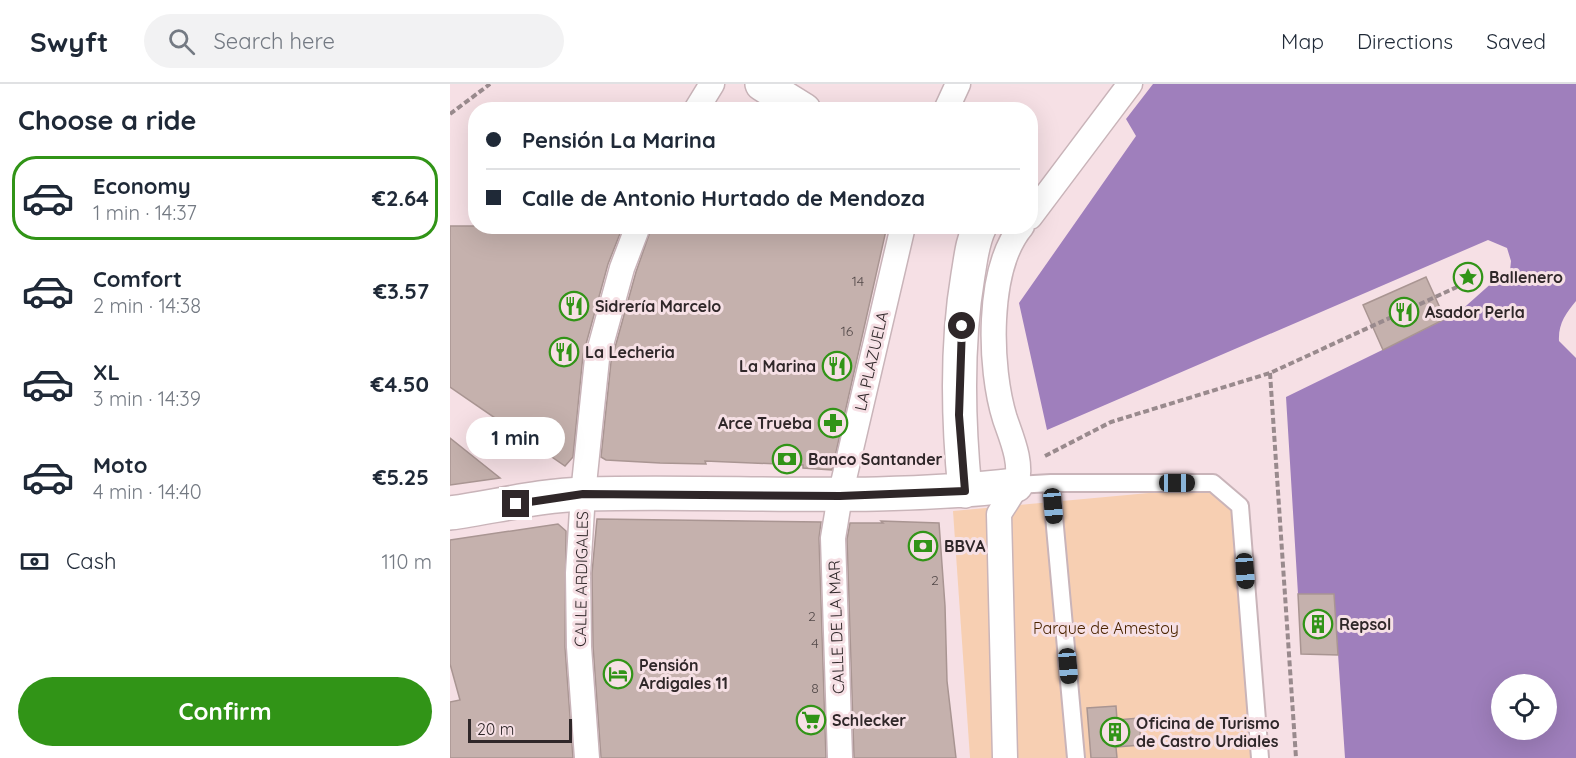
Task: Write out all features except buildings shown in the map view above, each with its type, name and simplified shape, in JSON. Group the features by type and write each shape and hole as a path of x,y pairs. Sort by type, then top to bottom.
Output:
{"street":[{"path":"701,102 712,84"},
{"path":"762,84 791,102"},
{"path":"950,102 958,84"},
{"path":"1038,206 1130,84"},
{"name":"CALLE ARDIGALES","path":"587,758 579,647 578,573 583,494 597,359 622,268 635,234"},
{"name":"LA PLAZUELA","path":"840,496 901,234"},
{"path":"965,491 959,415 963,303 976,234"},
{"path":"1005,758 999,514 1016,485 1016,444 1005,418 993,352 1002,263 1016,234"},
{"path":"450,513 583,494 840,496 965,491 1016,485"},
{"name":"CALLE DE LA MAR","path":"840,496 833,538 840,758"}],"lane":[{"path":"1051,483 1077,758"},
{"path":"1016,485 1213,483 1240,506 1260,758"}],"path":[{"path":"450,114 490,84"},
{"path":"1016,485 1037,460 1112,422 1270,373 1457,287"},
{"path":"1270,373 1296,758"}],"green space":[{"name":"Parque de Amestoy","path":"1203,488 1223,500 1233,513 1251,758 970,758 953,511"}],"shaded area":[{"path":"1153,84 1576,84 1576,301 1563,319 1559,341 1576,358 1576,758 1345,758 1334,594 1298,594 1286,397 1458,313 1494,281 1510,271 1511,261 1507,248 1488,240 1047,430 1019,303 1136,136 1126,119"}],"place":[{"name":"Ballenero","path":"1468,277"},
{"name":"Sidrería Marcelo","path":"574,306"},
{"name":"Asador Perla","path":"1404,312"},
{"name":"La Lecheria","path":"564,352"},
{"name":"La Marina","path":"837,366"},
{"name":"Arce Trueba","path":"833,423"},
{"name":"Banco Santander","path":"787,459"},
{"name":"BBVA","path":"923,546"},
{"name":"Repsol","path":"1318,624"},
{"name":"Pensión Ardigales 11","path":"618,674"},
{"name":"Schlecker","path":"811,720"},
{"name":"Oficina de Turismo de Castro Urdiales","path":"1115,732"}],"route":[{"path":"516,504 583,494 840,496 965,491 959,415 962,326"}]}
